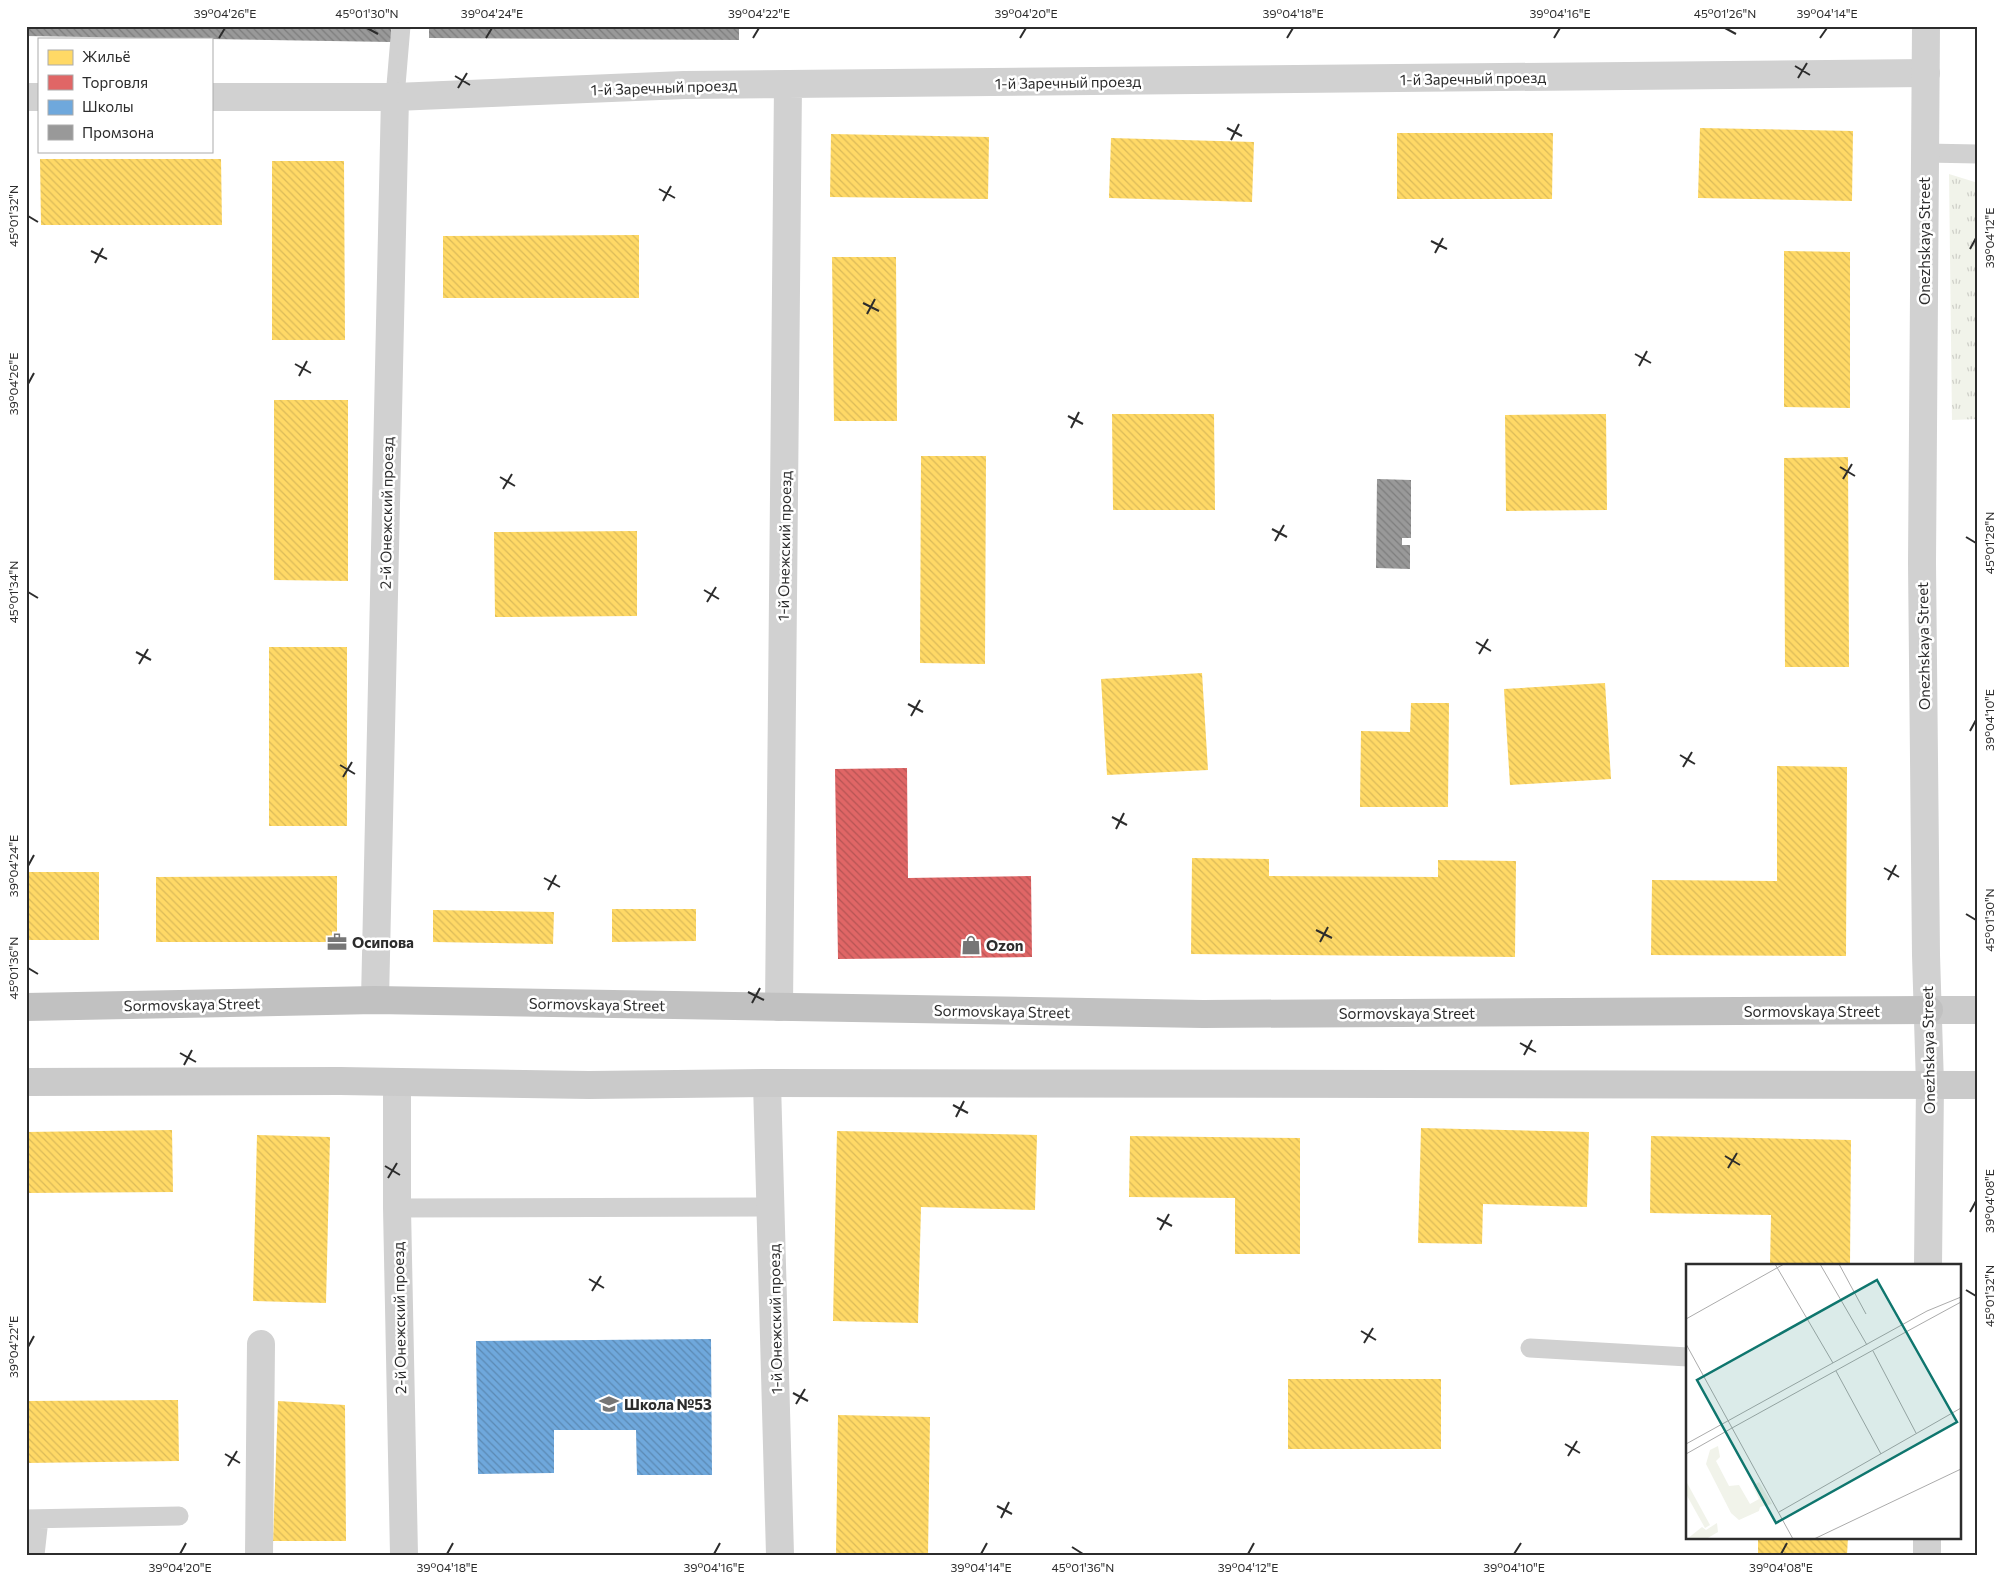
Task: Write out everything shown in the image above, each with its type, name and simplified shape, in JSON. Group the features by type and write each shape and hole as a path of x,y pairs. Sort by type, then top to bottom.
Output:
{"highway":[{"name":"Sormovskaya Street","path":"26,1007 375,1000 1203,1014 1929,1010"}],"main road":[{"name":"Sormovskaya Street","path":"1929,1010 1978,1010"},
{"path":"26,1082 396,1082 589,1085 767,1083 1978,1085"}],"street":[{"name":"Onezhskaya Street","path":"1926,26 1922,563 1926,954 1930,1085 1928,1264"},
{"name":"1-й Заречный проезд","path":"212,97 395,97 684,85 1926,73"},
{"name":"1-й Онежский проезд","path":"779,1007 788,84"},
{"name":"2-й Онежский проезд","path":"375,1000 395,97"},
{"name":"2-й Онежский проезд","path":"396,1082 404,1555"},
{"name":"1-й Онежский проезд","path":"767,1083 772,1207 780,1555"},
{"path":"259,1555 260,1344"},
{"path":"1927,1538 1927,1555"}],"lane":[{"name":"2-й Онежский проезд","path":"395,97 400,26"},
{"path":"1925,153 1978,154"},
{"path":"397,1208 772,1207"},
{"path":"1530,1348 1686,1357"},
{"path":"35,1555 33,1519 179,1516"}],"green space":[{"path":"1949,174 1978,183 1978,419 1952,420"}],"building: Жильё":[{"path":"1700,128 1853,131 1852,201 1698,198"},
{"path":"1397,133 1553,133 1552,199 1397,199"},
{"path":"831,134 989,137 988,199 830,197"},
{"path":"1111,138 1254,142 1252,202 1109,198"},
{"path":"40,159 221,159 222,225 41,225"},
{"path":"272,161 344,161 345,340 272,340"},
{"path":"639,235 639,298 443,298 443,236"},
{"path":"1784,251 1850,252 1850,408 1784,407"},
{"path":"832,257 896,257 897,421 834,421"},
{"path":"274,400 348,400 348,581 274,580"},
{"path":"1112,414 1214,414 1215,510 1113,510"},
{"path":"1606,414 1607,510 1506,511 1505,415"},
{"path":"921,456 986,456 985,664 920,663"},
{"path":"1848,457 1849,667 1785,667 1784,458"},
{"path":"637,531 637,616 495,617 494,532"},
{"path":"269,647 347,647 347,826 269,826"},
{"path":"1202,673 1208,770 1107,775 1101,679"},
{"path":"1605,683 1611,779 1510,785 1504,689"},
{"path":"1411,703 1449,703 1448,807 1360,807 1361,731 1410,732"},
{"path":"1777,766 1847,767 1846,956 1651,955 1652,880 1777,881"},
{"path":"1192,858 1269,859 1269,876 1438,877 1438,860 1516,861 1515,957 1191,954"},
{"path":"26,872 99,872 99,940 26,940"},
{"path":"337,876 337,942 156,942 156,877"},
{"path":"612,909 696,909 696,941 612,942"},
{"path":"433,910 554,912 553,944 433,942"},
{"path":"1421,1128 1589,1132 1587,1207 1483,1204 1482,1244 1418,1243"},
{"path":"172,1130 173,1192 26,1193 26,1132"},
{"path":"837,1131 1037,1135 1035,1210 921,1207 918,1323 833,1321"},
{"path":"257,1135 330,1137 326,1303 253,1301"},
{"path":"1130,1136 1300,1138 1300,1254 1235,1254 1235,1198 1129,1197"},
{"path":"1651,1136 1851,1140 1850,1264 1770,1264 1771,1215 1650,1213"},
{"path":"1288,1379 1441,1379 1441,1449 1288,1449"},
{"path":"178,1400 179,1461 26,1463 26,1401"},
{"path":"278,1401 345,1405 346,1541 273,1541"},
{"path":"838,1415 930,1417 928,1555 836,1555"},
{"path":"1758,1538 1848,1538 1847,1555 1758,1555"}],"building: Торговля":[{"path":"907,768 908,878 1031,876 1032,957 838,959 835,769"}],"building: Школы":[{"path":"711,1339 712,1475 637,1475 636,1430 554,1430 554,1473 478,1474 476,1341"}],"building: Промзона":[{"path":"26,26 391,26 391,42 26,36"},
{"path":"429,26 739,26 739,40 429,38"},
{"path":"1377,479 1411,480 1411,538 1402,538 1402,545 1410,545 1410,569 1376,568"}],"place":[{"name":"Осипова","path":"337,942"},
{"name":"Ozon","path":"971,945"},
{"name":"Школа №53","path":"609,1404"}]}
